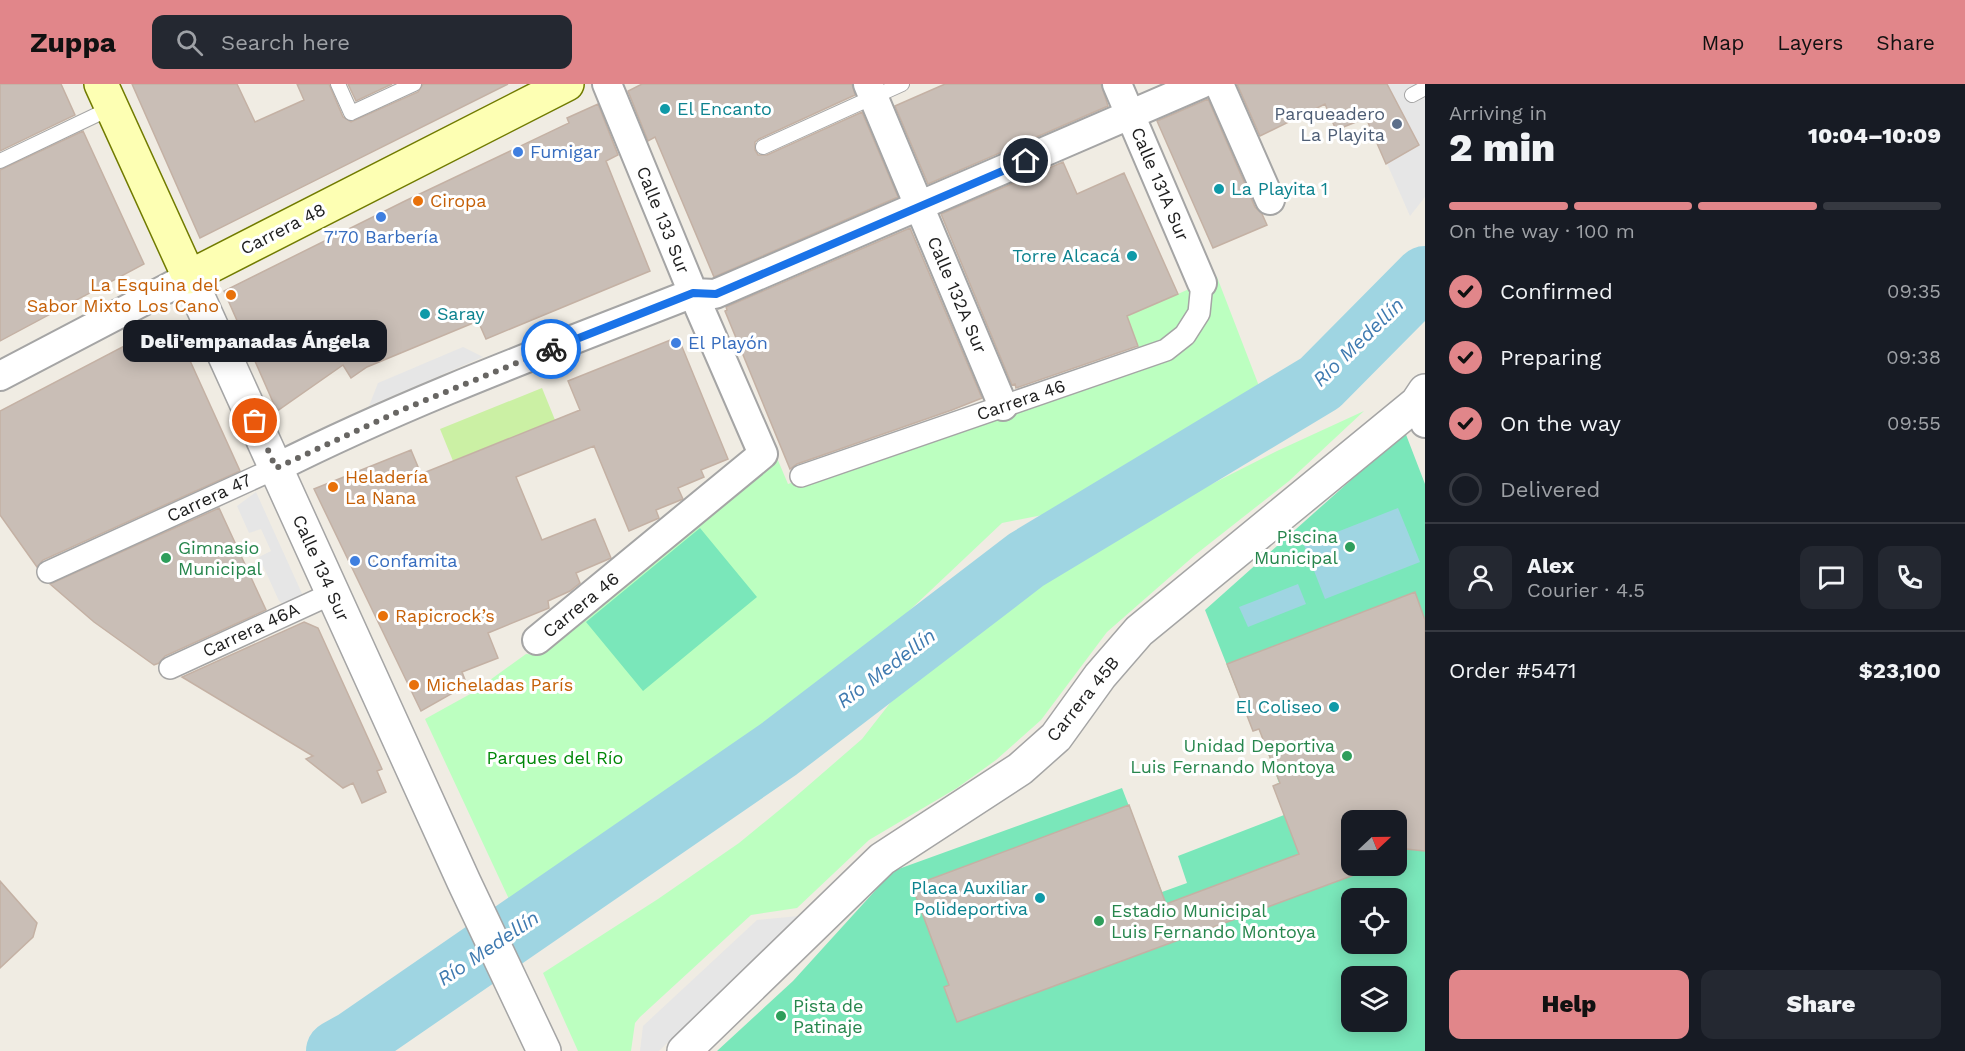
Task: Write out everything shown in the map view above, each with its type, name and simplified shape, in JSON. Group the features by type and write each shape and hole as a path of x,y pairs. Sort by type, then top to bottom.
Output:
{"main road":[{"name":"Carrera 48","path":"189,277 567,84"},
{"name":"Calle 134 Sur","path":"106,96 189,277"}],"street":[{"name":"Calle 133 Sur","path":"607,84 693,293 763,454"},
{"name":"Calle 131A Sur","path":"1117,84 1202,283"},
{"name":"Carrera 47","path":"48,572 404,409 693,293 716,294 1201,84"},
{"path":"1219,84 1270,200"},
{"name":"Calle 132A Sur","path":"871,90 1003,406"},
{"name":"Carrera 48","path":"0,376 189,277"},
{"name":"Calle 134 Sur","path":"189,277 464,882 541,1044"},
{"name":"Carrera 46","path":"801,476 1166,350 1185,335 1199,313 1202,283"},
{"name":"Carrera 45B","path":"684,1051 882,859 1020,768 1056,737 1100,676 1139,631 1422,406"},
{"name":"Carrera 46","path":"537,640 763,454"},
{"name":"Carrera 46A","path":"170,668 333,593"}],"lane":[{"path":"338,84 351,113 414,84"},
{"path":"763,147 871,90 902,84"},
{"path":"1412,95 1425,88"},
{"path":"0,161 106,96"}],"green space":[{"name":"Parques del Río","path":"1217,277 1264,399 1083,507 1002,523 856,661 515,912 425,719 472,693 526,654 539,655 777,458 788,484 1143,362 1127,316"},
{"path":"542,388 555,420 453,461 440,429"},
{"path":"1364,411 1289,481 1195,555 1107,632 1041,720 996,760 957,788 869,840 797,908 751,915 640,1017 635,1023 631,1051 578,1051 543,973 658,899 739,843 794,798 862,739 944,634 1048,555 1096,539"},
{"name":"Unidad Deportiva Luis Fernando Montoya","path":"1405,432 1425,484 1425,1051 717,1051 793,981 893,871 1122,788 1162,892 1187,883 1178,856 1284,815 1273,786 1279,783 1259,729 1253,731 1205,610"},
{"path":"700,528 757,597 643,691 586,622"}],"shaded area":[{"name":"Parqueadero La Playita","path":"1352,84 1425,84 1425,197 1410,216"},
{"path":"463,347 483,357 369,406 378,383"},
{"path":"256,492 304,598 287,606 279,601 259,557 271,551 261,529 249,533 237,506"},
{"path":"799,916 659,1051 640,1051 643,1026 757,920"}],"water":[{"path":"1398,508 1420,562 1325,599 1304,545"},
{"path":"1298,584 1306,604 1248,627 1239,607"}],"building":[{"path":"0,84 61,84 75,115 0,151"},
{"path":"132,84 237,84 255,122 304,100 297,84 329,84 343,117 351,122 418,92 423,84 508,84 200,238"},
{"path":"348,84 392,84 356,101"},
{"path":"642,84 852,84 855,95 759,139 755,142 755,150 758,155 767,155 862,112 898,197 714,277 655,137 648,141 628,91"},
{"path":"945,84 1101,84 1108,106 928,184 895,106"},
{"path":"1237,84 1387,84 1419,145 1386,164 1366,118 1336,130 1325,104 1260,136"},
{"name":"La Playita 1","path":"1208,99 1255,207 1262,214 1267,225 1213,248 1157,121"},
{"path":"598,104 618,155 606,161 650,271 486,339 478,321 367,367 351,378 343,365 277,411 224,291 569,123 567,118"},
{"path":"83,131 144,264 0,341 0,170"},
{"path":"1063,162 1077,194 1124,173 1178,294 1127,316 1138,346 1016,388 1015,384 1012,385 941,214"},
{"path":"910,228 982,398 797,464 790,469 725,311 726,307"},
{"path":"172,321 240,471 43,560 37,567 0,515 0,411"},
{"path":"678,337 728,459 701,470 704,477 678,488 683,499 656,510 659,518 629,531 594,446 516,477 542,540 595,519 611,558 576,573 580,583 570,591 548,601 549,608 488,633 498,658 462,672 467,685 421,711 314,489 411,450 421,474 580,410 568,381"},
{"path":"219,508 266,610 165,656 159,663 154,665 94,622 50,584"},
{"path":"1415,592 1425,620 1425,851 1407,849 1407,810 1341,810 1341,876 1351,876 957,1022 944,987 949,985 912,886 1129,805 1166,904 1299,854 1273,786 1280,783 1259,729 1253,731 1227,664"},
{"path":"304,622 318,628 382,769 377,771 386,792 362,803 353,783 343,788 306,759 313,756 182,677"},
{"path":"0,881 37,923 33,937 0,968"}],"waterway":[{"name":"Río Medellín","path":"337,1051 355,1041 779,749 1026,560 1320,383 1425,277"}],"way so far":[{"path":"255,421 276,468 404,409 551,349"}],"place":[{"name":"El Encanto","path":"665,109"},
{"name":"Parqueadero La Playita","path":"1397,124"},
{"name":"Fumigar","path":"518,152"},
{"name":"La Playita 1","path":"1219,189"},
{"name":"Ciropa","path":"418,201"},
{"name":"7'70 Barbería","path":"381,217"},
{"name":"Torre Alcacá","path":"1132,256"},
{"name":"La Esquina del Sabor Mixto Los Cano","path":"231,295"},
{"name":"Saray","path":"425,314"},
{"name":"El Playón","path":"676,343"},
{"name":"Deli'empanadas Ángela","path":"255,421"},
{"name":"Heladería La Nana","path":"333,487"},
{"name":"Piscina Municipal","path":"1350,547"},
{"name":"Gimnasio Municipal","path":"166,558"},
{"name":"Confamita","path":"355,561"},
{"name":"Rapicrock’s","path":"383,616"},
{"name":"Micheladas París","path":"414,685"},
{"name":"El Coliseo","path":"1334,707"},
{"name":"Unidad Deportiva Luis Fernando Montoya","path":"1347,756"},
{"name":"Placa Auxiliar Polideportiva","path":"1040,898"},
{"name":"Estadio Municipal Luis Fernando Montoya","path":"1099,921"},
{"name":"Pista de Patinaje","path":"781,1016"}],"route":[{"path":"551,349 693,293 716,294 1026,161"}]}
